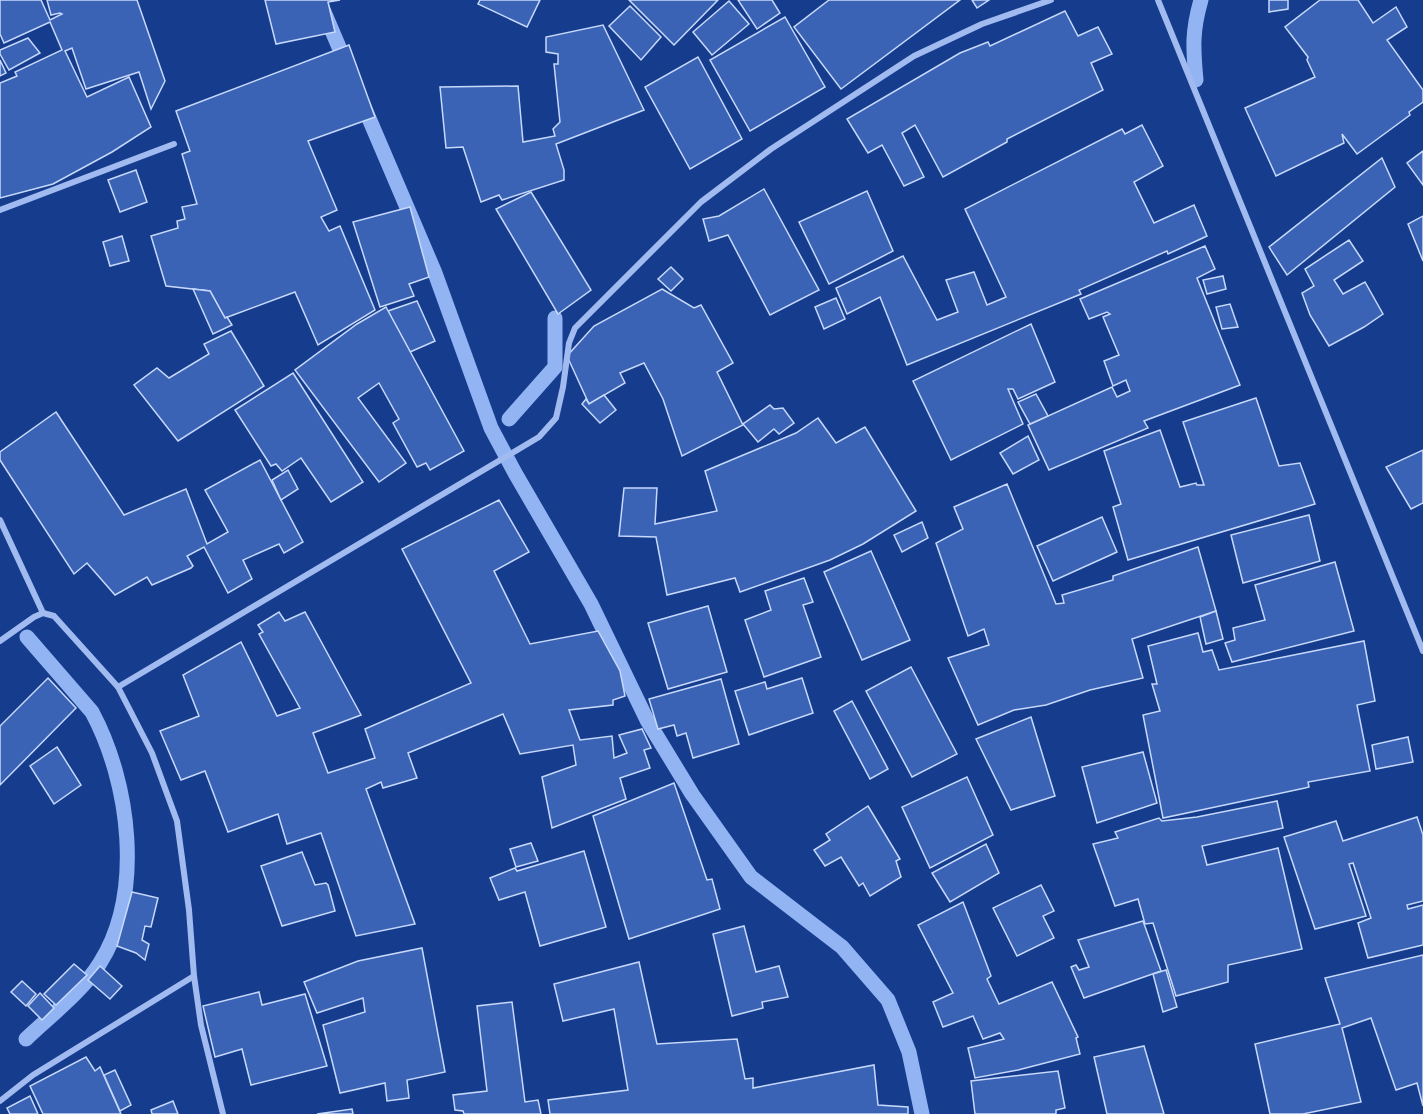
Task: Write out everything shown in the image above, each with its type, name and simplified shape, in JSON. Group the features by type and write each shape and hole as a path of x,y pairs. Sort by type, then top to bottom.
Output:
{"street":[{"path":"118,687 539,437 556,418 569,343 575,328 700,202 771,149 914,56 982,24 1051,0"},
{"path":"1158,0 1423,651"},
{"path":"0,210 174,144"},
{"path":"0,520 43,613"},
{"path":"0,641 34,617 43,613 54,616 118,687 152,753 177,821 201,1025 223,1114"},
{"path":"0,1101 33,1075 194,976"}],"building":[{"path":"0,0 41,0 50,20 62,14 51,15 47,0 137,0 165,81 151,109 139,72 86,89 72,48 65,51 87,97 129,77 151,127 112,152 53,184 0,198 0,83 17,76 15,72 62,50 50,22 4,43 0,34"},
{"path":"265,0 340,0 328,2 335,32 276,44"},
{"path":"480,0 540,0 527,27 478,4"},
{"path":"629,0 718,0 674,45"},
{"path":"738,0 772,0 780,13 757,29"},
{"path":"829,0 960,0 841,89 794,27"},
{"path":"972,0 989,0 977,8"},
{"path":"1269,0 1288,0 1288,9 1269,12"},
{"path":"1320,0 1358,0 1373,23 1396,7 1407,27 1387,40 1423,90 1423,102 1409,112 1410,115 1357,154 1342,134 1344,143 1276,176 1245,108 1315,77 1307,60 1308,57 1285,27"},
{"path":"729,1 749,24 712,55 693,32"},
{"path":"630,6 661,37 641,60 609,26"},
{"path":"1065,11 1078,36 1098,27 1112,54 1091,63 1103,90 1007,139 1007,142 943,177 915,125 902,133 924,177 904,186 882,145 868,153 847,119 960,53 988,42 990,46"},
{"path":"785,17 825,87 750,131 710,60"},
{"path":"603,25 644,110 556,144 564,170 564,180 502,200 499,195 481,202 463,147 446,148 440,87 518,86 523,142 555,136 553,129 560,122 554,64 558,64 558,54 546,52 546,37"},
{"path":"28,38 40,53 9,70 0,50"},
{"path":"349,45 375,117 308,141 337,210 321,217 329,231 340,226 375,310 318,345 295,292 225,318 210,291 166,286 151,236 178,228 177,221 185,219 182,207 197,204 182,154 190,151 176,111"},
{"path":"698,57 742,139 690,169 645,87"},
{"path":"0,60 6,73 0,76"},
{"path":"1142,125 1163,166 1134,182 1154,223 1194,205 1207,236 1079,290 1081,294 907,365 880,297 847,314 836,288 903,256 937,320 958,312 946,280 974,272 987,305 1006,297 965,209 1122,129 1125,134"},
{"path":"1423,151 1423,185 1407,163"},
{"path":"1382,158 1395,187 1287,275 1269,247"},
{"path":"136,170 147,202 120,212 108,180"},
{"path":"764,189 819,290 770,315 728,235 709,241 703,219 719,216"},
{"path":"867,191 893,251 829,284 799,222"},
{"path":"531,192 591,290 558,314 496,209"},
{"path":"410,207 429,277 409,284 414,296 380,307 353,222"},
{"path":"1423,216 1423,261 1408,224"},
{"path":"122,236 129,261 110,266 103,242"},
{"path":"1349,240 1363,261 1334,280 1343,294 1365,282 1383,314 1329,346 1310,315 1302,293 1314,286 1305,269"},
{"path":"1205,246 1215,269 1197,278 1240,385 1144,421 1148,428 1049,470 1028,425 1112,387 1117,397 1130,391 1126,380 1113,386 1104,361 1119,355 1103,317 1110,314 1107,312 1089,319 1080,299"},
{"path":"671,267 683,279 671,291 658,279"},
{"path":"1223,276 1226,289 1207,294 1203,280"},
{"path":"193,289 210,291 225,318 227,317 232,325 213,334"},
{"path":"662,289 694,308 701,305 733,363 717,372 743,425 682,456 663,399 644,363 620,373 625,383 589,404 567,356 594,326"},
{"path":"836,298 845,319 824,329 815,307"},
{"path":"417,301 435,341 410,352 388,311"},
{"path":"1230,304 1238,327 1222,329 1216,307"},
{"path":"386,307 464,451 430,470 426,463 417,467 393,423 399,419 379,383 358,398 406,463 379,482 295,370 357,324"},
{"path":"1031,324 1055,382 1018,399 1013,389 1008,389 1023,424 951,460 913,381"},
{"path":"231,331 264,386 178,441 134,385 157,368 169,378 209,354 204,344"},
{"path":"293,373 363,482 331,502 301,458 282,471 276,464 271,466 235,410"},
{"path":"1036,394 1048,416 1030,424 1018,402"},
{"path":"604,395 616,410 600,423 582,404 586,399 589,404"},
{"path":"1256,398 1279,466 1300,463 1315,504 1128,560 1113,507 1121,504 1104,451 1160,430 1180,487 1196,483 1204,485 1183,422"},
{"path":"770,405 774,409 783,408 794,423 779,434 774,429 758,442 743,424"},
{"path":"56,412 124,515 186,489 207,544 228,532 205,490 260,460 303,542 284,553 279,544 243,560 252,579 228,593 204,547 187,556 193,566 191,568 152,585 147,577 115,595 87,563 74,574 0,460 0,452"},
{"path":"818,418 836,443 865,427 916,511 863,544 830,560 740,592 735,578 667,595 656,537 619,536 624,488 657,488 655,524 717,511 705,471 796,433"},
{"path":"1028,436 1039,460 1013,474 1000,453"},
{"path":"1423,450 1423,503 1411,509 1386,467"},
{"path":"288,470 298,489 281,500 272,480"},
{"path":"1007,484 1056,604 1064,603 1062,595 1113,580 1113,576 1198,547 1216,611 1132,639 1143,678 1090,690 1046,705 1014,710 978,725 948,658 989,645 984,629 968,636 936,543 963,529 954,507"},
{"path":"499,500 529,552 494,571 530,644 598,631 620,671 625,696 613,700 613,705 569,710 580,740 612,736 614,758 627,753 619,735 642,729 651,748 644,750 650,768 620,778 626,799 552,828 542,777 576,765 573,745 520,754 503,714 408,753 417,778 383,788 381,782 366,789 415,924 356,936 321,833 287,844 278,814 228,832 205,771 181,780 160,731 199,716 183,675 241,642 277,716 300,708 259,634 263,632 258,625 279,612 285,621 305,612 361,715 313,733 328,773 375,758 365,729 471,683 402,549"},
{"path":"1309,515 1320,561 1243,583 1231,535"},
{"path":"1102,517 1117,552 1053,581 1037,546"},
{"path":"922,522 928,538 902,552 894,535"},
{"path":"871,551 910,640 862,660 824,572"},
{"path":"1335,562 1354,631 1232,662 1225,643 1235,640 1233,628 1265,620 1255,585"},
{"path":"804,578 813,602 803,605 821,657 764,677 745,620 771,610 765,591"},
{"path":"708,606 727,672 668,689 648,623"},
{"path":"1216,611 1223,639 1206,644 1200,617"},
{"path":"1198,633 1203,652 1212,650 1219,670 1364,641 1375,701 1357,705 1370,771 1308,782 1309,787 1305,788 1163,818 1143,715 1160,711 1152,684 1157,684 1148,646"},
{"path":"911,667 957,754 912,777 866,691"},
{"path":"48,678 76,708 0,785 0,726"},
{"path":"802,678 813,713 749,735 735,691 765,682 767,689"},
{"path":"721,679 739,744 693,758 686,733 677,736 674,725 658,729 649,699"},
{"path":"852,701 888,769 870,779 834,711"},
{"path":"1031,717 1055,796 1011,810 976,739"},
{"path":"1408,737 1413,762 1376,769 1372,745"},
{"path":"57,747 81,785 54,804 30,766"},
{"path":"1143,752 1157,803 1097,823 1082,767"},
{"path":"967,777 993,835 930,868 902,807"},
{"path":"674,783 707,880 712,879 720,909 629,939 593,816"},
{"path":"1277,801 1283,828 1202,846 1207,865 1278,848 1302,949 1228,965 1228,982 1176,996 1153,923 1145,924 1138,899 1115,906 1093,844 1118,838 1115,832 1159,818 1162,821 1197,817"},
{"path":"868,806 900,859 896,861 901,877 870,896 863,883 859,886 841,857 825,866 814,850 830,840 826,834"},
{"path":"1417,817 1423,835 1423,901 1407,905 1408,909 1423,905 1423,945 1368,958 1358,923 1371,918 1353,863 1349,864 1366,916 1315,929 1284,837 1336,821 1343,841"},
{"path":"531,843 538,861 516,867 510,849"},
{"path":"986,844 999,873 950,902 932,873"},
{"path":"584,851 606,927 540,946 525,892 499,900 490,878 515,868 517,871"},
{"path":"302,852 315,885 326,883 328,885 335,911 282,926 261,866"},
{"path":"1041,885 1054,911 1043,916 1054,938 1017,956 993,908"},
{"path":"132,892 158,898 151,927 145,926 142,940 149,944 145,960 136,953 117,946"},
{"path":"963,902 991,976 987,979 999,1004 1052,982 1078,1037 1076,1038 1080,1054 975,1078 968,1048 1004,1039 1000,1033 983,1039 973,1016 943,1027 933,1002 953,993 918,925"},
{"path":"1143,921 1161,971 1084,998 1071,967 1076,965 1079,970 1089,967 1078,940"},
{"path":"744,926 756,972 779,966 788,997 762,1002 763,1008 732,1016 713,934"},
{"path":"422,948 445,1072 407,1080 409,1098 387,1101 385,1083 340,1093 323,1025 365,1012 363,998 317,1013 304,982 358,961"},
{"path":"1423,955 1423,1106 1417,1083 1396,1090 1371,1018 1342,1028 1361,1102 1303,1114 1270,1114 1255,1044 1340,1024 1325,978"},
{"path":"639,962 657,1044 737,1039 745,1079 753,1078 753,1088 874,1065 878,1105 908,1107 908,1114 550,1114 548,1100 628,1090 614,1009 563,1021 554,984"},
{"path":"74,964 87,975 56,1005 44,994"},
{"path":"100,966 122,986 110,999 88,980"},
{"path":"1166,970 1177,1007 1163,1012 1153,974"},
{"path":"22,981 36,994 26,1006 11,992"},
{"path":"259,992 262,1005 305,994 327,1066 251,1085 242,1049 215,1057 203,1006"},
{"path":"40,993 54,1008 42,1020 28,1006"},
{"path":"512,1002 525,1102 538,1100 541,1114 464,1114 463,1111 455,1110 453,1095 487,1091 477,1006"},
{"path":"1144,1046 1164,1114 1107,1114 1094,1057"},
{"path":"86,1057 95,1071 100,1067 121,1114 43,1114 30,1086"},
{"path":"115,1070 131,1105 120,1111 104,1075"},
{"path":"1058,1071 1065,1108 1056,1110 1056,1114 975,1114 971,1081"},
{"path":"30,1096 38,1114 10,1114 7,1108"},
{"path":"173,1101 178,1114 152,1114 151,1110"},
{"path":"352,1109 353,1114 317,1114"}],"waterway":[{"path":"319,0 347,66"},
{"path":"1196,80 1194,40 1201,0"},
{"path":"362,102 435,273 491,428 591,604 647,720 692,794 751,877 842,947 888,1000 909,1052 922,1114"},
{"path":"509,419 555,367 555,318"},
{"path":"26,1039 75,993 100,963 114,935 123,904 127,872 127,838 123,804 105,740 92,712 27,637"}]}
